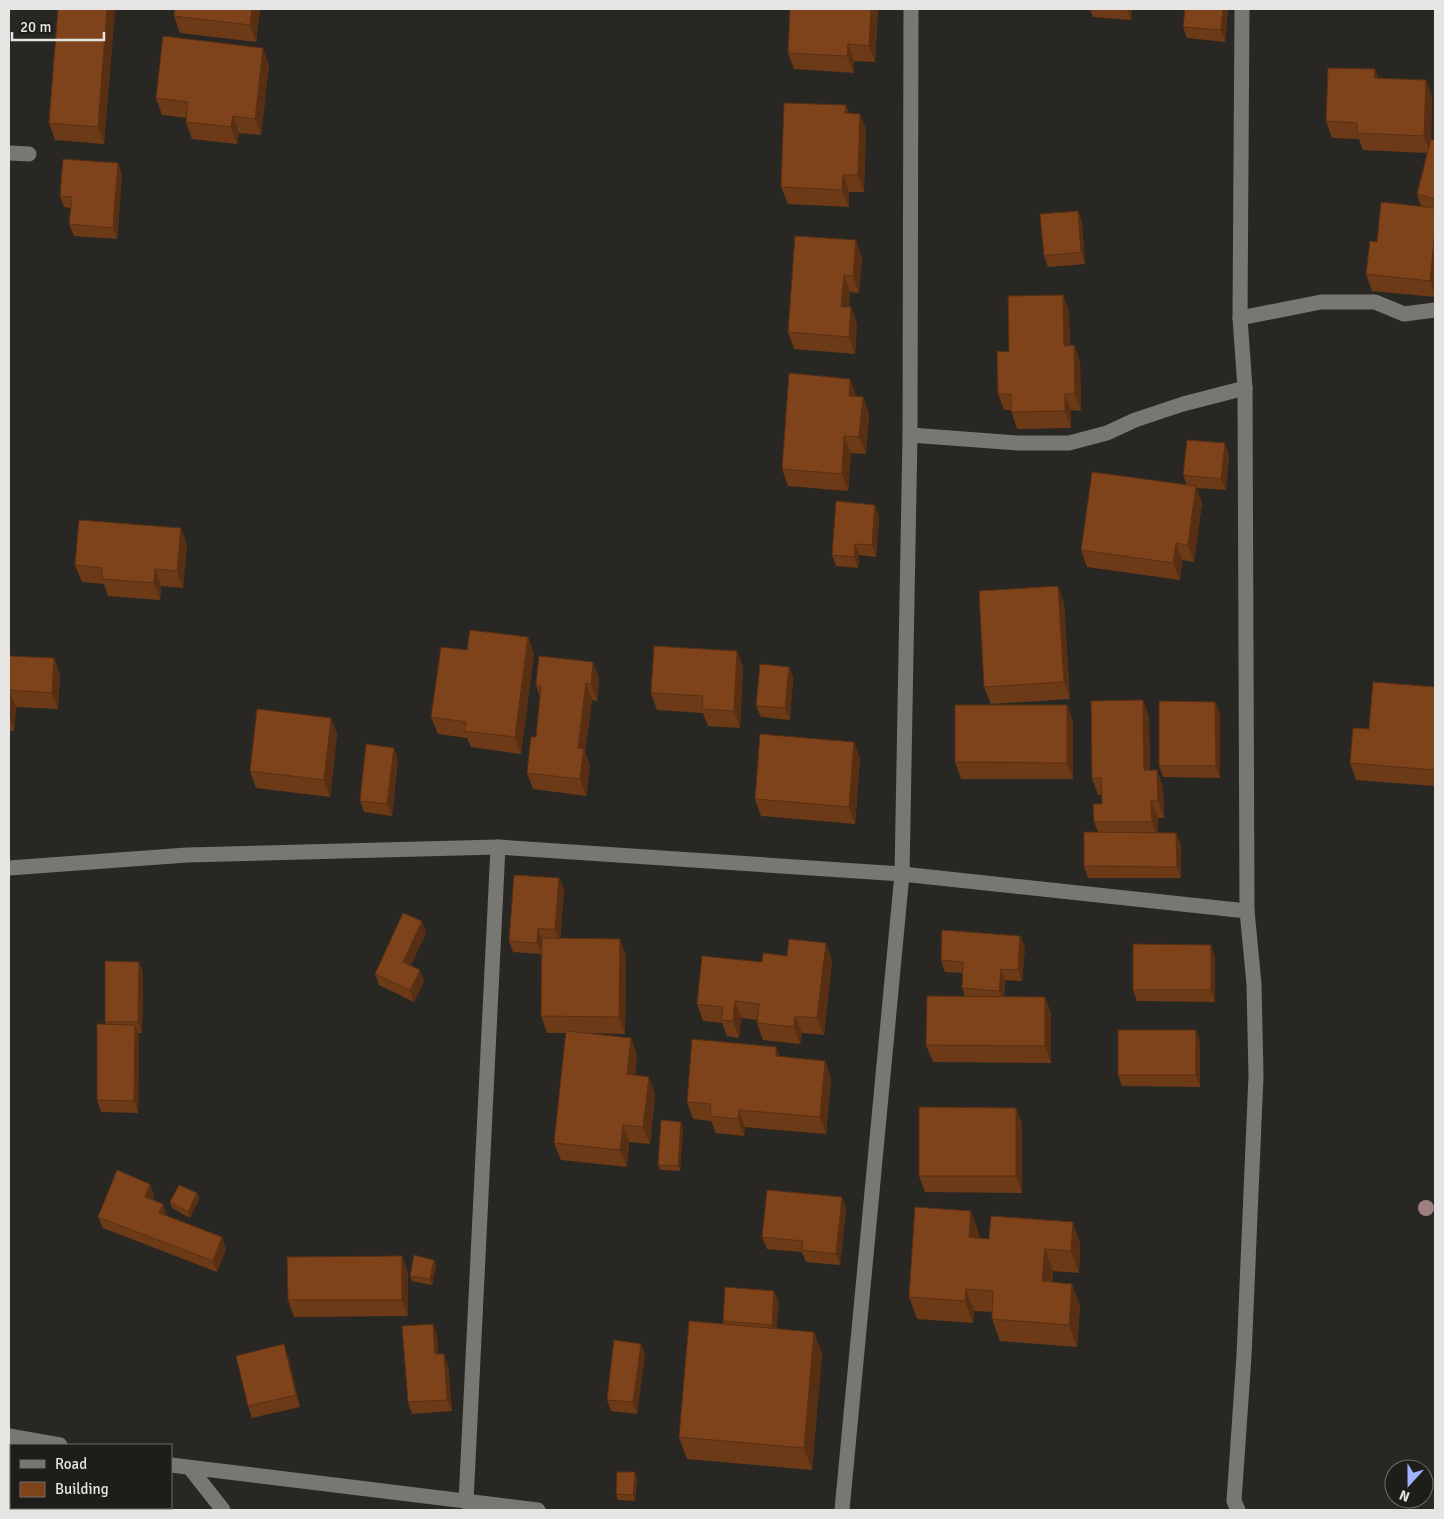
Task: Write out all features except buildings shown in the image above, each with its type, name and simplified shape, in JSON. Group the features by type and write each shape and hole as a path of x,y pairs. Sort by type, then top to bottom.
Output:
{"street":[{"path":"842,1510 902,874 910,435 910,9"},
{"path":"1233,1507 1244,1356 1256,1076 1254,984 1247,911 1245,388 1240,318 1242,9"},
{"path":"9,153 29,154"},
{"path":"1240,318 1321,302 1374,302 1404,314 1435,310"},
{"path":"910,435 1019,443 1069,443 1107,433 1136,420 1182,404 1245,388"},
{"path":"9,868 187,855 498,847 902,874 1247,911"},
{"path":"466,1502 498,847"},
{"path":"9,1436 54,1444"},
{"path":"172,1465 538,1510"},
{"path":"190,1468 224,1510"}]}
